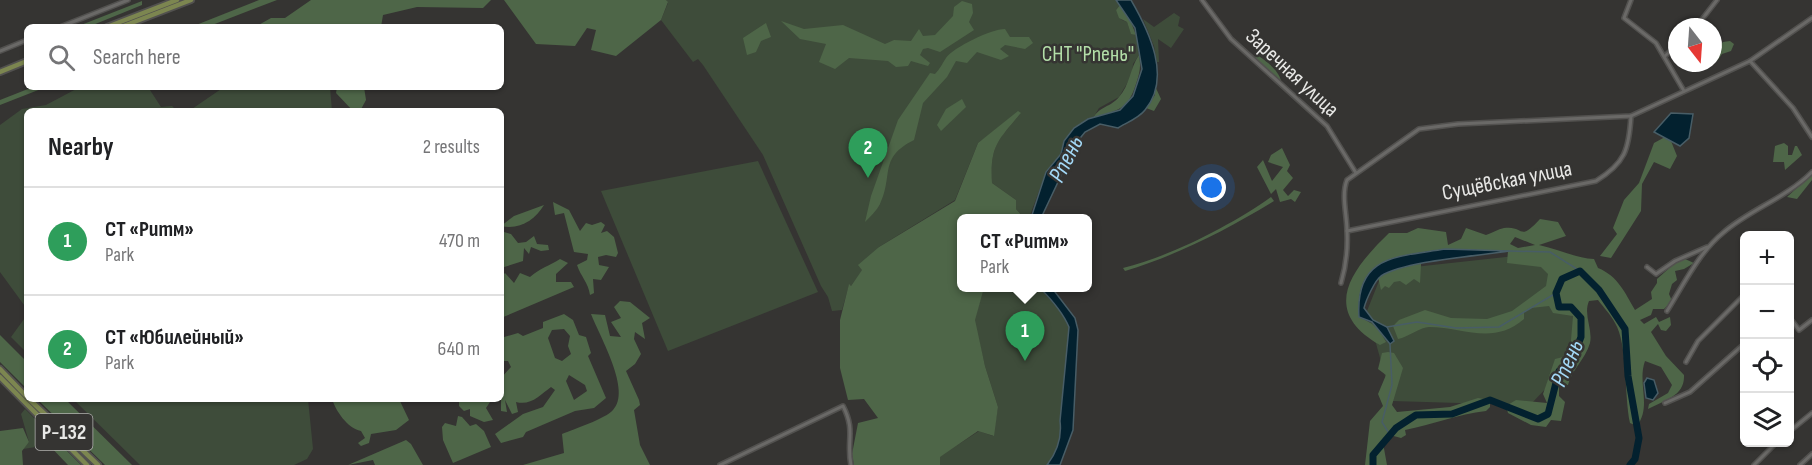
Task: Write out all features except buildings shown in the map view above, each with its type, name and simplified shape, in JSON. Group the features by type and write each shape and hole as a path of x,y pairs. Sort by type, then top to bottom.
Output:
{"highway":[{"path":"115,24 177,0"},
{"path":"130,24 190,0"},
{"path":"0,72 24,62"},
{"name":"Р-132","path":"0,369 24,394"},
{"name":"Р-132","path":"0,377 24,401"},
{"name":"Р-132","path":"25,402 87,465"},
{"name":"Р-132","path":"32,402 98,465"}],"street":[{"path":"68,24 128,0"},
{"name":"Заречная улица","path":"1202,0 1231,39 1327,126 1356,173"},
{"path":"1631,0 1624,18 1656,43 1684,91"},
{"path":"1703,18 1717,0"},
{"path":"1341,283 1346,267 1345,187 1347,180 1419,129 1458,124 1631,116 1750,61 1812,18"},
{"path":"0,51 24,41"},
{"path":"1665,56 1668,53"},
{"path":"1750,61 1793,108 1812,137"},
{"name":"Сущёвская улица","path":"1347,231 1596,181 1614,170 1622,161 1631,116"},
{"path":"1647,267 1656,274 1708,246 1725,231 1797,187 1812,172"},
{"path":"1667,311 1708,246"},
{"path":"1686,362 1698,341 1740,300"},
{"path":"1794,323 1799,330 1812,320"},
{"path":"1665,403 1690,392 1740,348"},
{"path":"720,465 843,406 852,426 849,455 851,465"},
{"path":"1794,428 1812,413"},
{"path":"1754,465 1773,447"},
{"path":"1800,465 1812,454"}],"green space":[{"path":"259,0 277,0 215,24 199,24"},
{"path":"311,0 491,0 483,8 417,7 383,15 382,24 260,24 271,18 285,18"},
{"path":"504,0 666,0 668,2 661,20 616,56 591,50 596,30 587,28 575,46 536,44"},
{"name":"СНТ \"Рпень\"","path":"666,0 1116,0 1120,5 1116,10 1122,20 1127,22 1131,33 1136,35 1139,55 1133,64 1132,75 1119,97 1099,108 1093,118 1064,141 1061,154 1046,172 1030,214 1020,214 1016,209 1016,200 992,183 994,152 1001,138 1021,113 978,143 955,200 879,247 851,286 849,285 842,310 832,311 828,297 763,155 703,65 698,59 693,62 661,20 668,3"},
{"path":"142,1 142,5 95,24 84,24"},
{"path":"962,1 972,4 973,13 969,22 974,30 940,52 928,48 923,49 920,55 930,63 928,66 911,61 908,66 896,67 888,61 849,58 835,69 819,62 826,44 800,39 781,21 804,29 843,25 885,44 894,40 911,41 919,29 923,36 935,35 953,16 954,7"},
{"path":"1120,5 1129,17 1136,35 1131,34 1127,22 1119,18 1116,10"},
{"path":"1174,13 1180,17 1178,26 1184,29 1171,48 1158,39 1159,62 1157,62 1154,46 1143,19 1154,27"},
{"path":"766,23 771,37 761,41 756,52 747,55 743,38"},
{"path":"1005,29 1010,37 1029,37 1033,43 1025,49 1005,45 1000,49 1009,56 1001,60 977,52 967,63 956,61 947,77 923,103 914,140 895,154 891,161 880,204 865,222 871,196 898,120 930,73 935,74 946,58 964,44 982,35"},
{"path":"1730,41 1734,44 1731,51 1722,54 1722,43"},
{"path":"1254,53 1274,69 1281,81 1256,59"},
{"path":"1139,55 1139,73 1129,99 1121,108 1093,118 1123,92"},
{"path":"1155,86 1161,99 1154,111 1146,108 1155,95"},
{"path":"25,90 38,90 0,105 0,100"},
{"path":"74,90 150,90 161,107 172,106 174,108 28,108 46,105"},
{"path":"220,90 330,90 332,108 193,108"},
{"path":"336,90 364,90 366,100 362,108 350,108 336,93"},
{"path":"962,99 966,107 941,131 937,125 946,109"},
{"path":"24,109 24,305 0,272 0,125"},
{"path":"1018,111 1021,113 1001,137 992,160 992,183 1016,200 1016,209 1020,214 957,214 957,292 983,292 975,320 985,366 998,407 994,436 978,431 940,457 940,465 854,465 852,454 858,423 878,418 864,399 848,400 840,368 840,320 849,284 851,286 862,270 858,265 879,247 955,201 978,143"},
{"path":"1665,137 1671,141 1677,156 1670,169 1654,162 1642,184 1641,211 1611,258 1600,256 1617,234 1613,228 1624,200 1639,183 1654,143"},
{"path":"1784,143 1788,146 1788,155 1792,155 1797,146 1802,155 1785,170 1784,162 1773,162 1775,146"},
{"path":"1282,148 1290,165 1287,171 1293,178 1283,190 1288,196 1294,190 1301,192 1295,202 1291,199 1280,202 1276,189 1271,194 1257,167 1263,160 1272,181 1283,167 1268,162 1271,155"},
{"path":"758,161 818,292 668,351 601,191"},
{"path":"1812,174 1812,180 1797,199 1787,197"},
{"path":"1271,197 1274,201 1201,241 1145,265 1125,271 1123,268 1160,256 1200,239"},
{"path":"553,202 569,210 580,231 586,223 592,225 601,222 605,225 601,233 607,231 614,237 618,253 616,257 606,255 598,257 599,265 609,267 601,280 593,279 594,293 590,295 577,265 587,260 588,254 574,252 564,213 555,215"},
{"path":"544,205 526,223 514,227 504,226 504,224 514,216"},
{"path":"1540,219 1558,222 1566,236 1539,245 1594,259 1598,268 1605,271 1620,286 1635,310 1652,299 1651,292 1657,279 1675,263 1685,259 1694,263 1675,271 1677,280 1672,284 1669,294 1672,301 1664,309 1653,309 1651,315 1640,320 1644,324 1656,317 1659,322 1670,317 1671,325 1666,331 1661,330 1658,324 1651,332 1666,356 1684,375 1678,393 1648,409 1649,404 1668,393 1672,385 1661,367 1645,361 1642,378 1644,402 1637,426 1630,423 1624,357 1619,332 1612,317 1598,300 1589,301 1587,306 1591,338 1588,349 1572,374 1568,385 1559,386 1559,396 1565,402 1561,421 1551,420 1546,427 1531,425 1508,413 1506,406 1516,400 1547,403 1543,394 1555,359 1567,356 1570,352 1573,316 1553,313 1549,306 1531,308 1524,312 1524,319 1501,332 1478,333 1429,327 1398,339 1393,326 1399,320 1425,310 1451,318 1487,319 1512,311 1546,286 1548,274 1541,267 1507,263 1508,251 1445,249 1367,276 1359,317 1372,324 1381,333 1386,342 1380,345 1361,332 1350,318 1346,304 1348,289 1354,275 1363,261 1389,233 1407,233 1418,228 1446,232 1448,245 1461,239 1466,228 1486,235 1504,228 1524,232","holes":["1515,237 1535,245 1518,248 1510,244"]},
{"path":"504,232 511,234 518,243 526,242 534,236 537,244 548,245 549,250 541,251 531,247 529,254 524,248 523,261 504,267"},
{"path":"1515,256 1560,269 1578,285 1574,359 1530,405 1392,401 1367,311 1379,281 1405,268"},
{"path":"560,259 568,263 556,274 556,282 571,282 574,287 504,317 504,274 514,283 520,273 530,277"},
{"path":"1421,264 1420,283 1414,279 1406,285 1400,281 1394,282 1389,288 1385,286 1381,290 1378,277 1403,265"},
{"path":"983,292 1043,292 1065,317 1069,327 1059,439 1054,455 1047,465 940,465 939,457 979,431 993,436 998,407 974,320"},
{"path":"620,301 630,302 650,318 642,323 645,339 635,332 634,339 641,354 635,364 626,371 639,400 640,405 634,410 640,445 650,465 523,465 564,453 562,434 597,420 613,410 618,401 617,377 591,314 605,315 610,336 621,337 611,322 621,318 614,307"},
{"path":"564,314 573,320 579,335 586,337 591,353 588,356 606,398 594,408 575,411 526,432 523,437 501,443 495,434 523,414 543,407 555,390 551,387 531,401 516,402 518,412 512,414 505,400 507,412 501,411 501,402 504,402 504,375 511,367 508,361 504,361 504,337 518,333 523,336 543,328 543,322","holes":["564,329 570,336 568,346 571,354 562,361 555,358 548,338 552,330","569,375 585,385 587,391 574,400 566,381"]},
{"path":"24,319 24,350 11,337"},
{"path":"0,335 24,359 24,386 0,362"},
{"path":"1382,353 1394,353 1403,368 1392,405 1397,412 1450,407 1478,398 1490,400 1490,407 1486,411 1405,430 1406,435 1401,438 1390,435 1383,443 1387,465 1365,465 1370,421 1383,406 1378,394 1386,375 1378,369"},
{"path":"40,402 68,402 132,465 105,465"},
{"path":"76,402 308,402 313,449 307,459 294,465 140,465"},
{"path":"333,402 400,402 409,420 396,430 371,434 369,443 361,446 358,443 365,438 361,431 351,426 336,409"},
{"path":"459,402 490,402 486,408 493,420 484,422 470,416 470,409 464,411 459,406"},
{"path":"25,409 50,434 42,446 23,449 29,442 21,414"},
{"path":"458,416 470,426 476,424 484,431 491,447 453,463 443,440 442,427 445,423 456,426"},
{"path":"23,428 29,442 22,451 23,465 0,465 0,431"},
{"path":"48,436 54,438 81,465 68,465 46,442"},
{"path":"406,440 411,444 423,465 375,465 373,460 348,465"}],"water":[{"path":"1116,0 1131,0 1145,26 1155,55 1157,69 1157,84 1153,97 1142,113 1118,128 1100,124 1085,132 1077,142 1043,214 1032,214 1046,172 1061,154 1064,141 1074,128 1088,119 1120,110 1133,96 1142,69 1135,28"},
{"path":"1671,113 1693,114 1689,138 1680,146 1654,132"},
{"path":"1445,249 1509,251 1407,266 1381,276 1371,290 1364,308 1373,320 1387,327 1394,341 1390,344 1372,322 1359,317 1360,296 1364,281 1372,270 1383,262 1396,257"},
{"path":"1044,292 1055,292 1075,318 1078,330 1073,430 1060,465 1047,465 1054,455 1059,439 1069,327 1056,306"},
{"path":"1647,378 1654,380 1658,393 1653,400 1646,398 1644,383"}],"waterway":[{"path":"1509,251 1550,252 1580,271"},
{"name":"Рпень","path":"1373,465 1373,455 1396,428 1416,415 1452,414 1490,400 1538,419 1548,414 1559,371 1569,367 1581,337 1581,318 1571,307 1559,307 1556,293 1562,279 1580,271 1599,290 1625,329 1628,376 1639,438 1635,459 1630,465"},
{"path":"1387,327 1417,322 1456,328 1499,327 1556,293"},
{"path":"1390,344 1392,385 1382,422 1390,435"}],"place":[{"name":"СТ «Юбилейный»","path":"868,178"},
{"name":"СТ «Ритм»","path":"1025,361"}]}
